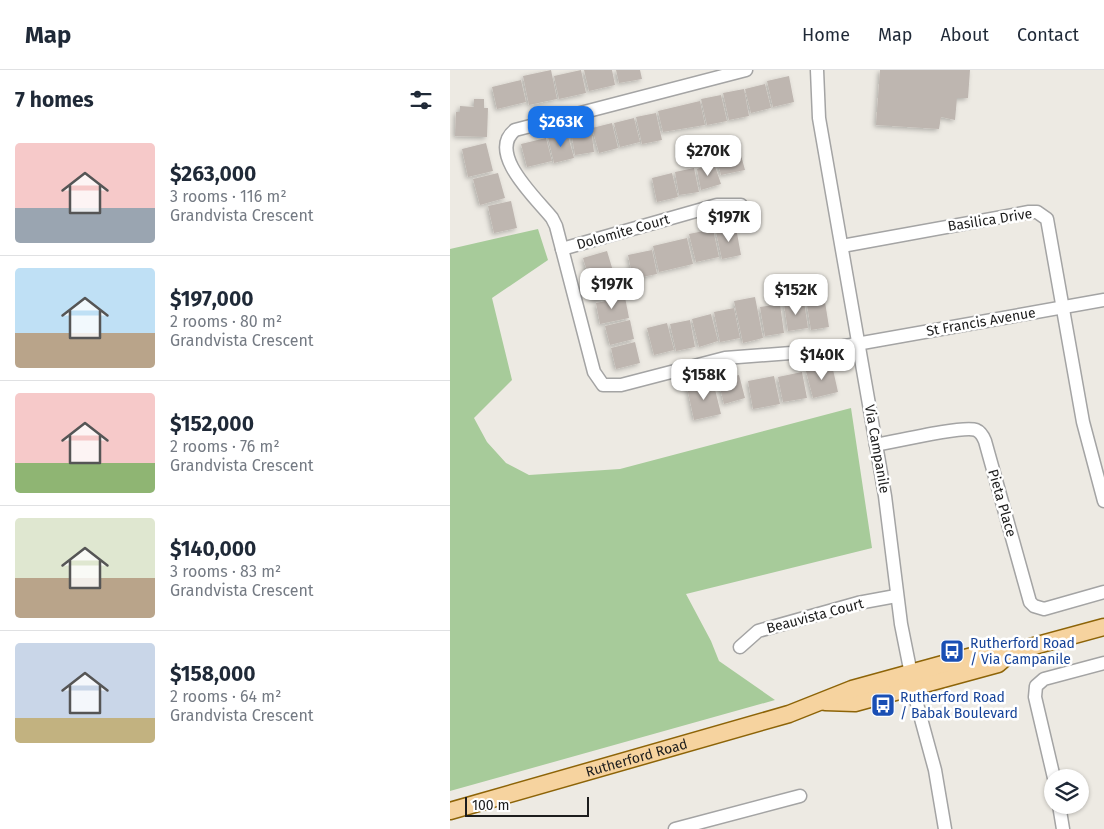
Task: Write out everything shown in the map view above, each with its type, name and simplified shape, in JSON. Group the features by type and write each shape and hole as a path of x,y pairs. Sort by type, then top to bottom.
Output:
{"main road":[{"name":"Rutherford Road","path":"450,811 789,714 852,689 912,680 994,650 1012,652 1104,627"}],"street":[{"path":"562,249 552,218 527,190 509,160 506,148 509,134 515,130 746,70"},
{"name":"Via Campanile","path":"817,70 819,118 876,445 887,514 896,596 912,680 935,770 945,829"},
{"name":"Dolomite Court","path":"562,249 717,206 741,205"},
{"name":"Basilica Drive","path":"842,246 1037,212 1047,219 1064,307"},
{"name":"St Francis Avenue","path":"562,249 594,372 602,385 621,385 725,358 805,353 1104,300"},
{"path":"1064,307 1088,442 1104,501"},
{"name":"Pieta Place","path":"876,445 957,430 976,430 983,434 1030,602 1034,606 1044,609 1104,592"},
{"name":"Beauvista Court","path":"740,647 758,631 858,603 896,596"},
{"path":"1052,769 1034,697 1036,686 1044,679 1104,663"},
{"path":"675,829 800,796"},
{"path":"1060,814 1063,829"}],"green space":[{"path":"538,229 548,260 492,298 512,380 474,418 487,442 506,463 529,475 620,469 851,408 872,548 686,594 711,641 719,661 775,700 450,791 450,249"}],"building":[{"path":"551,70 557,99 529,105 523,76"},
{"path":"581,70 586,93 559,99 554,76"},
{"path":"584,70 612,70 615,85 589,91"},
{"path":"616,70 640,70 642,79 619,83"},
{"path":"880,70 970,70 968,98 957,98 955,120 941,117 939,129 876,125"},
{"path":"789,76 794,102 773,107 767,81"},
{"path":"521,80 526,102 497,109 492,87"},
{"path":"765,84 771,108 751,113 745,89"},
{"path":"744,89 749,116 729,120 723,93"},
{"path":"721,95 727,121 707,125 701,99"},
{"path":"474,99 484,99 484,108 488,108 487,137 455,136 456,112 460,112 460,106 474,107"},
{"path":"700,101 705,125 663,132 658,111"},
{"path":"656,113 662,140 642,144 636,117"},
{"path":"634,118 640,142 620,147 614,123"},
{"path":"612,123 618,148 599,153 592,128"},
{"path":"591,128 594,152 575,155 571,131"},
{"path":"567,132 574,158 554,163 548,137"},
{"path":"546,138 552,161 527,167 521,144"},
{"path":"486,143 493,171 468,177 462,149"},
{"path":"736,146 739,148 745,170 721,175 716,156 726,154"},
{"path":"714,163 721,184 701,190 697,169"},
{"path":"694,168 699,192 679,195 675,172"},
{"path":"498,173 505,198 480,205 473,179"},
{"path":"672,173 678,197 657,202 652,178"},
{"path":"511,201 517,228 494,233 488,206"},
{"path":"736,228 741,255 722,259 716,232"},
{"path":"713,229 719,257 696,262 689,234"},
{"path":"687,238 693,264 659,272 653,246"},
{"path":"652,250 657,274 633,279 628,255"},
{"path":"607,251 613,271 589,278 583,258"},
{"path":"617,272 622,294 594,300 589,279"},
{"path":"625,297 629,318 600,324 596,303"},
{"path":"755,297 763,338 743,343 734,301"},
{"path":"804,301 808,328 788,331 784,304"},
{"path":"825,302 829,327 811,330 807,305"},
{"path":"780,304 784,333 765,336 760,307"},
{"path":"734,308 740,338 720,342 714,312"},
{"path":"711,314 718,341 699,347 692,319"},
{"path":"630,320 634,339 610,345 605,326"},
{"path":"690,320 695,347 676,351 670,324"},
{"path":"667,323 674,350 654,355 647,328"},
{"path":"635,342 640,363 616,369 611,348"},
{"path":"832,365 838,392 813,398 806,371"},
{"path":"802,372 807,398 783,402 778,377"},
{"path":"739,375 745,398 724,404 718,380"},
{"path":"774,376 780,404 753,409 748,381"},
{"path":"713,381 721,414 694,420 687,387"}],"place":[{"name":"Rutherford Road / Via Campanile","path":"952,651"},
{"name":"Rutherford Road / Babak Boulevard","path":"883,705"}]}
